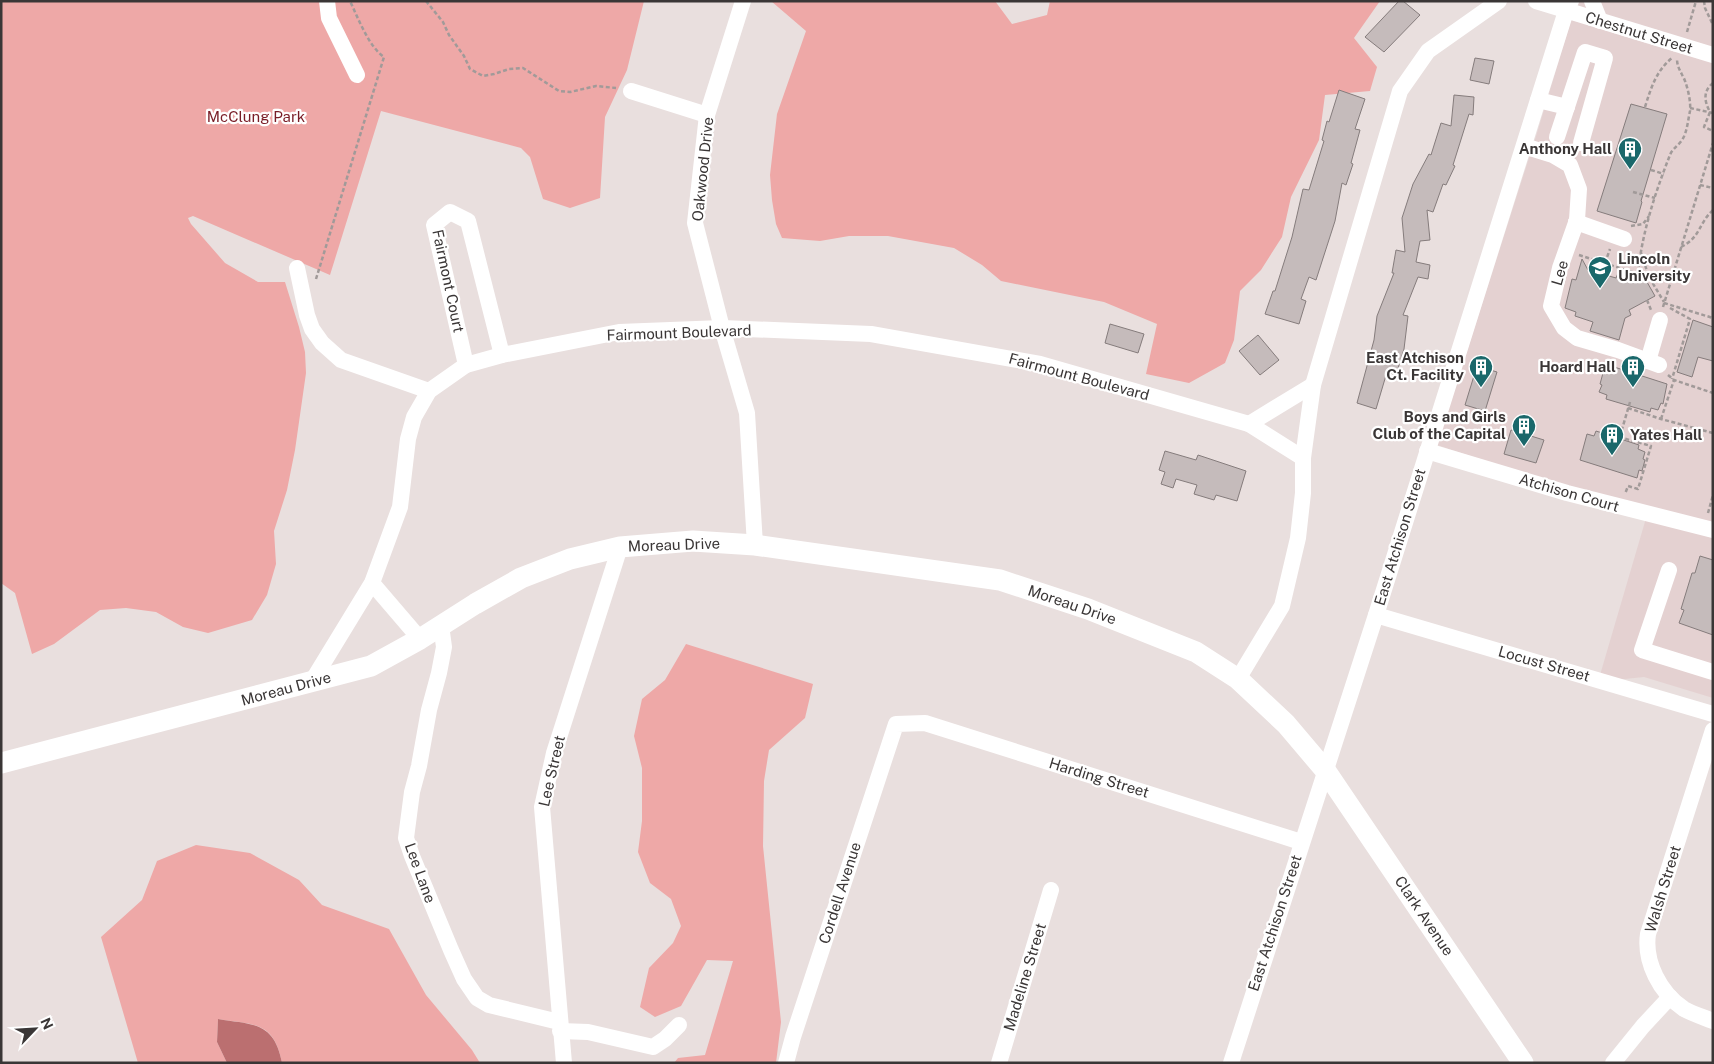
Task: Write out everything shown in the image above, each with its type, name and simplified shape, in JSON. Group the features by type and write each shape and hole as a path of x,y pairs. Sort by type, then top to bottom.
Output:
{"main road":[{"name":"Moreau Drive","path":"1,763 371,666 420,639 521,578 570,558 620,547 693,542 755,545 1000,580 1088,609 1196,652 1238,679 1286,724 1325,770"},
{"name":"Clark Avenue","path":"1325,770 1523,1063"}],"street":[{"path":"327,1 329,18 357,75"},
{"name":"Oakwood Drive","path":"743,1 707,115 695,223 722,328 747,414 755,545"},
{"path":"1238,679 1282,606 1298,538 1303,493 1303,458 1313,385 1400,91 1428,51 1499,1"},
{"name":"Chestnut Street","path":"1536,1 1568,6 1600,21 1713,55"},
{"path":"1592,1 1600,21"},
{"name":"East Atchison Street","path":"1231,1063 1376,615 1568,6"},
{"path":"1557,137 1585,52 1606,58 1581,143"},
{"path":"631,91 707,115"},
{"path":"1538,100 1567,107"},
{"name":"Lee","path":"1524,146 1553,155 1570,165 1579,189 1576,222 1551,306 1564,328 1577,338 1654,363"},
{"name":"Fairmont Court","path":"466,365 434,224 450,212 468,221 502,355"},
{"path":"1576,222 1626,233"},
{"path":"297,268 307,315 312,329 322,344 341,360 429,390"},
{"path":"1654,363 1660,320"},
{"name":"Fairmount Boulevard","path":"311,683 372,583 400,507 408,438 414,417 429,390 466,365 502,355 619,332 722,328 870,334 1040,364 1249,424 1303,458"},
{"path":"1249,424 1313,385"},
{"name":"Atchison Court","path":"1427,451 1621,508 1713,530"},
{"name":"Lee Street","path":"564,1063 542,807 554,753 620,547"},
{"path":"1669,570 1642,650 1713,672"},
{"path":"372,583 420,639"},
{"name":"Locust Street","path":"1376,615 1713,714"},
{"name":"Lee Lane","path":"441,625 444,647 412,792 406,838 464,978 477,998 489,1005 560,1026 653,1047 665,1039 679,1025"},
{"name":"Harding Street","path":"896,724 925,723 1301,842"},
{"name":"Cordell Avenue","path":"786,1063 896,724"},
{"name":"Walsh Street","path":"1713,730 1648,934 1646,947 1649,960 1657,978 1670,997 1683,1008 1713,1021"},
{"name":"Madeline Street","path":"999,1063 1051,890"},
{"path":"1613,1063 1670,997"}],"path":[{"path":"314,286 318,267 384,58 378,54 372,45 350,1"},
{"path":"426,1 443,22 470,69 483,76 509,69 523,68 559,91 570,92 596,86 609,86 631,91"},
{"path":"1686,36 1696,1"},
{"path":"1704,1 1705,8 1713,25"},
{"path":"1638,274 1640,252 1654,198 1671,152 1683,139 1690,108 1685,80 1677,65 1678,55 1671,58 1660,70 1654,80 1645,107"},
{"path":"1713,83 1707,88 1705,93 1705,99 1711,112 1704,127 1713,131"},
{"path":"1690,108 1711,112"},
{"path":"1664,302 1713,143"},
{"path":"1651,170 1664,174"},
{"path":"1700,185 1713,188"},
{"path":"1633,192 1654,198"},
{"path":"1680,248 1690,243 1696,237 1706,217 1713,210"},
{"path":"1626,233 1636,226 1643,224 1650,215"},
{"path":"1566,251 1649,277"},
{"path":"1640,252 1649,277 1664,302 1690,319 1661,419"},
{"path":"1664,302 1713,318"},
{"path":"1654,363 1673,379 1713,393"},
{"path":"1618,442 1630,402"},
{"path":"1628,408 1713,433"},
{"path":"1619,437 1651,446 1638,489 1628,486 1621,508"},
{"path":"1707,514 1713,495"}],"shaded area":[{"name":"Lincoln University","path":"1577,1 1713,1 1713,698 1644,677 1615,680 1600,675 1649,508 1561,486 1437,445 1537,133"},
{"path":"218,1019 260,1027 274,1039 282,1063 227,1063 217,1042"}],"green space":[{"name":"McClung Park","path":"1,1 644,1 627,70 605,117 600,198 570,208 543,199 530,157 521,148 381,111 330,275 193,216 188,218 225,263 258,282 285,282 305,352 306,373 295,450 287,490 274,531 276,564 267,595 252,620 208,633 183,627 156,612 126,608 100,610 54,644 32,654 15,593 1,583"},
{"path":"771,1 995,1 1012,24 1047,15 1050,1 1380,1 1354,38 1377,67 1370,91 1325,95 1319,140 1291,197 1282,237 1261,270 1240,291 1234,340 1225,363 1189,383 1146,374 1157,324 1104,302 1001,281 982,265 954,248 888,236 849,236 820,241 782,238 776,224 770,175 777,114 806,31"},
{"path":"686,644 813,684 805,718 769,750 764,781 763,846 781,1022 776,1063 674,1063 678,1058 705,1055 733,961 707,960 681,1006 655,1017 640,1007 649,968 673,943 681,926 671,899 650,883 638,852 642,821 642,768 634,736 642,699 665,680"},
{"path":"196,845 250,853 299,880 322,905 389,929 426,995 472,1050 480,1063 282,1063 274,1039 268,1032 252,1024 218,1019 217,1042 227,1063 138,1063 101,937 142,900 157,861"}],"building":[{"path":"1399,1 1403,1 1420,15 1384,52 1365,37"},
{"path":"1475,58 1494,61 1489,84 1470,80"},
{"path":"1339,90 1365,99 1355,129 1360,130 1351,163 1353,164 1346,185 1342,183 1335,221 1316,280 1309,277 1301,299 1306,301 1299,324 1265,314 1273,291 1275,291 1292,237 1303,189 1309,190 1324,141 1322,140 1327,121 1329,122"},
{"path":"1454,95 1474,97 1473,115 1469,114 1453,165 1455,166 1446,185 1443,184 1433,212 1427,210 1430,240 1420,241 1416,262 1430,265 1428,279 1418,277 1403,315 1408,316 1404,349 1396,375 1387,372 1376,409 1357,403 1374,340 1377,316 1394,273 1392,273 1396,250 1405,252 1402,218 1413,184 1429,154 1431,155 1441,123 1451,126"},
{"name":"Anthony Hall","path":"1631,104 1667,114 1636,223 1597,211"},
{"path":"1582,259 1588,270 1616,278 1618,273 1647,282 1655,296 1629,310 1631,315 1625,318 1619,340 1590,331 1593,322 1575,316 1576,312 1565,308 1572,279 1576,280"},
{"path":"1693,320 1713,327 1713,361 1698,357 1692,377 1677,372"},
{"path":"1110,324 1144,334 1138,353 1105,343"},
{"path":"1258,335 1279,360 1260,375 1239,351"},
{"name":"Hoard Hall","path":"1608,365 1667,384 1663,404 1661,403 1658,410 1651,408 1650,412 1606,399 1607,395 1599,392 1603,373 1605,374"},
{"name":"East Atchison Ct. Facility","path":"1477,366 1497,372 1485,411 1465,405"},
{"name":"Boys and Girls Club of the Capital","path":"1511,430 1544,440 1536,463 1504,454"},
{"name":"Yates Hall","path":"1596,431 1639,445 1638,449 1645,452 1643,459 1645,460 1642,471 1639,470 1637,478 1580,460 1587,434 1594,436"},
{"path":"1165,451 1196,460 1198,455 1246,471 1237,501 1216,495 1214,500 1194,494 1197,485 1176,479 1173,488 1161,484 1165,472 1159,470"},
{"path":"1700,556 1713,560 1713,635 1679,623 1684,610 1681,609 1692,573 1695,573"}],"place":[{"name":"Anthony Hall","path":"1630,170"},
{"name":"Lincoln University","path":"1600,289"},
{"name":"East Atchison Ct. Facility","path":"1481,388"},
{"name":"Hoard Hall","path":"1633,388"},
{"name":"Boys and Girls Club of the Capital","path":"1524,447"},
{"name":"Yates Hall","path":"1612,456"}]}
